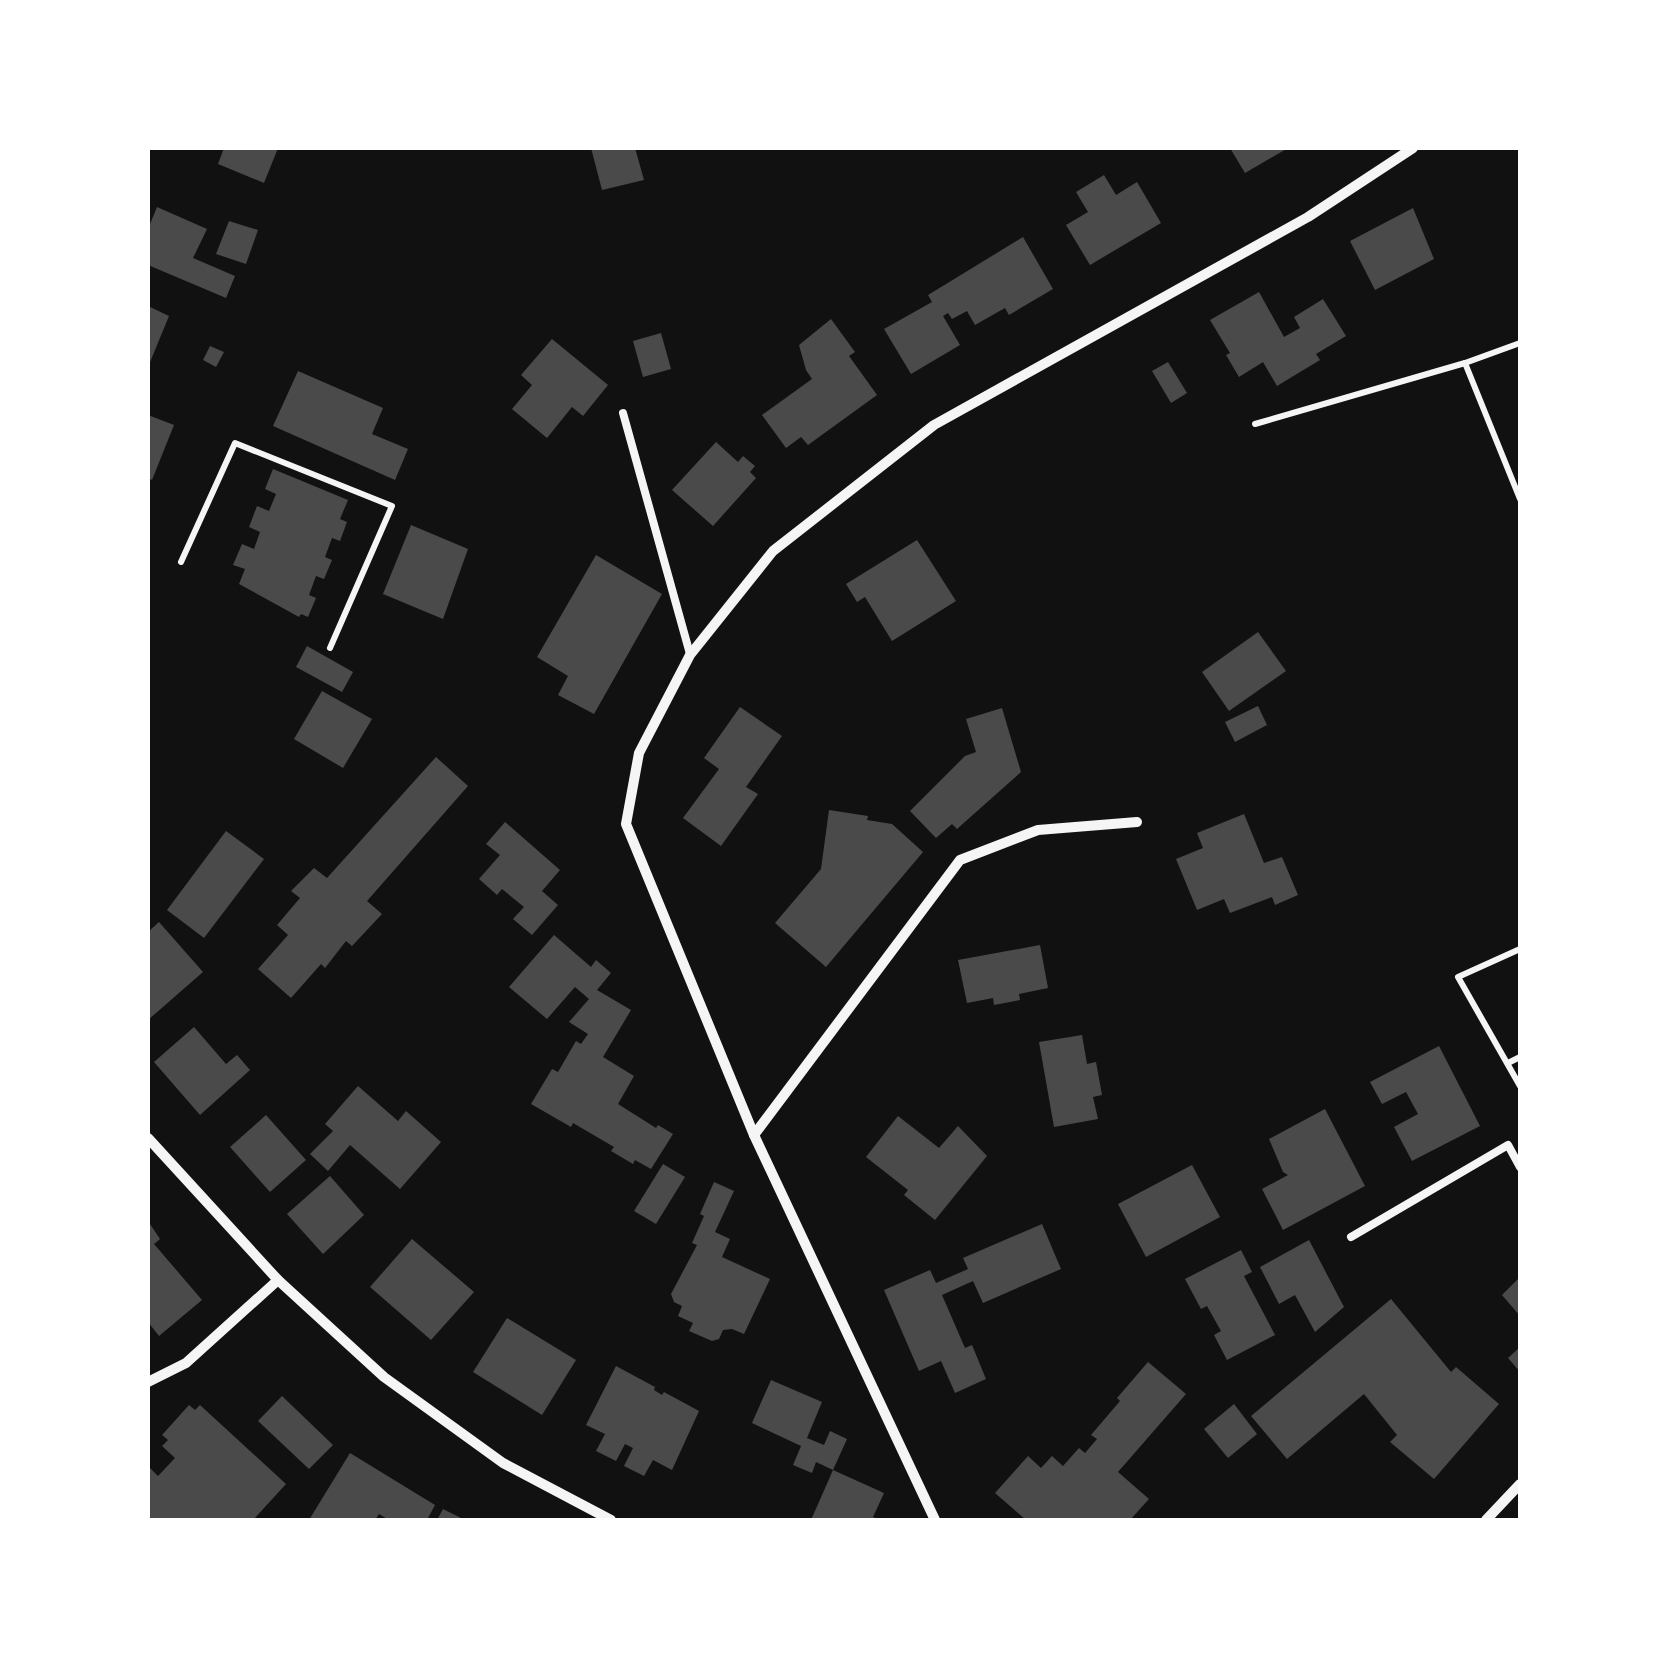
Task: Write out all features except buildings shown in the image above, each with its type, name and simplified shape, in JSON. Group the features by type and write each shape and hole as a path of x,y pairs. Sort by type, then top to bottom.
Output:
{"street":[{"path":"935,1520 754,1136 626,824 639,753 690,655 773,551 934,426 1308,217 1413,148"},
{"path":"754,1136 960,860 1038,830 1138,822"},
{"path":"148,1138 278,1280 384,1377 503,1463 611,1520"},
{"path":"148,1382 186,1364 278,1280"},
{"path":"1486,1520 1520,1484"}],"lane":[{"path":"623,413 690,655"},
{"path":"1351,1237 1508,1146 1520,1167"}],"path":[{"path":"1255,424 1465,364 1520,343"},
{"path":"1465,364 1520,499"},
{"path":"181,562 235,443 392,506 330,648"},
{"path":"1520,949 1458,977 1520,1086"},
{"path":"1508,1064 1520,1057"}]}
